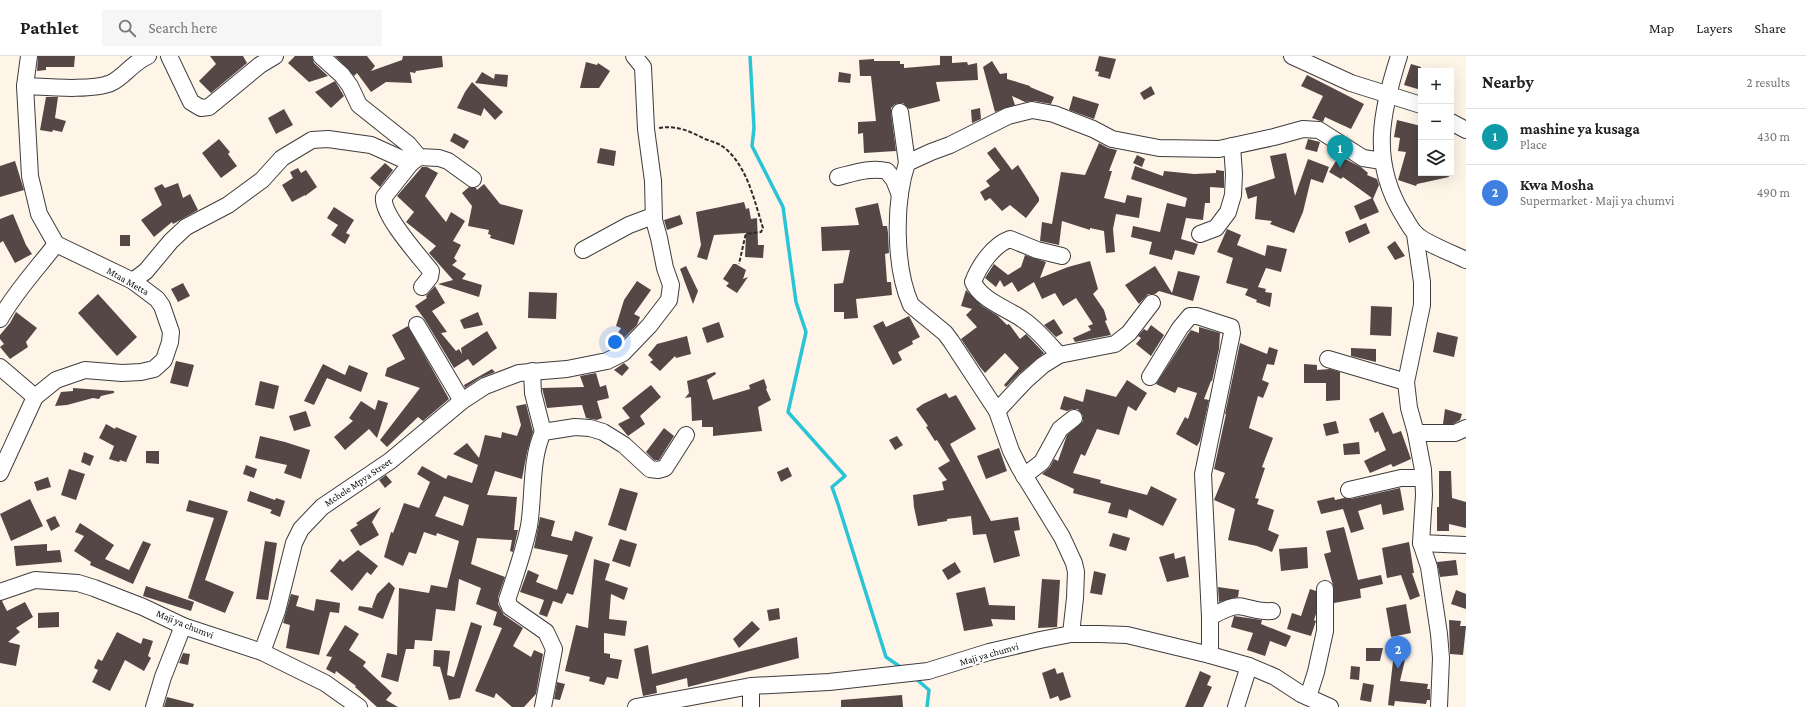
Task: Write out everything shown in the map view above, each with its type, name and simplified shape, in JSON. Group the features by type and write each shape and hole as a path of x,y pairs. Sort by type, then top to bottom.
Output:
{"street":[{"path":"0,319 6,307 56,244 39,214 30,176 25,86 29,56"},
{"path":"25,86 85,87 112,83 141,59 148,56"},
{"path":"169,56 191,102 201,108 209,107 260,65 275,56"},
{"path":"321,56 346,80 359,105 408,144 415,160"},
{"path":"583,250 629,225 653,216 653,181 646,129 643,67 634,56"},
{"path":"1292,56 1351,83 1387,96 1418,104"},
{"path":"1399,56 1387,96 1383,123 1382,161 1396,204 1415,234 1422,282 1422,305 1406,382 1409,408 1416,433 1423,478 1424,495 1421,543 1429,567 1439,634 1441,658 1439,707"},
{"path":"907,163 918,157 965,139 1008,116 1032,110 1054,114 1094,128 1112,139 1159,148 1219,149 1303,129 1318,130 1363,158 1382,161"},
{"path":"900,112 907,163 900,195 900,255 909,299 915,309 945,333 997,411 1012,452 1024,476 1062,538 1074,563 1076,572 1071,634"},
{"path":"1454,124 1466,130"},
{"path":"133,281 146,271 171,241 186,227 228,205 262,180 287,155 312,140 328,138 371,145 415,160 439,158 448,161 473,179"},
{"path":"1200,234 1216,228 1228,212 1233,195 1232,146"},
{"path":"415,160 384,197 383,202 394,223 431,270 430,277 422,287"},
{"path":"838,177 880,169 887,171 894,180 900,195"},
{"name":"Mchele Mpya Street","path":"262,652 277,611 294,543 301,529 322,507 390,461 462,401 485,386 504,377 532,371 567,369 607,361 622,354 649,326 668,300 671,285 665,268 653,216"},
{"path":"1415,234 1466,260"},
{"path":"1060,355 1023,319 991,300 976,288 973,282 982,264 1003,242 1010,239 1037,250 1062,256"},
{"name":"Mtaa Metta","path":"2,463 36,397 56,380 85,370 122,373 141,372 154,368 164,360 170,342 171,332 168,319 157,298 133,281 56,244"},
{"path":"997,411 1025,380 1043,365 1060,355 1115,344 1129,334 1152,303"},
{"path":"1150,378 1180,328 1190,316 1197,316 1231,327 1232,333 1203,474 1210,617 1210,655"},
{"path":"417,325 462,401"},
{"path":"1328,359 1406,382"},
{"path":"0,367 36,397"},
{"path":"532,371 533,393 543,432 539,440 536,457 528,527 507,600 510,607 546,632 554,649 543,707"},
{"path":"1024,476 1042,462 1060,430 1074,418"},
{"path":"543,432 575,427 590,428 603,432 624,445 650,469 658,470 665,468 686,435"},
{"path":"1416,433 1455,433 1466,428"},
{"path":"1349,490 1401,478 1423,478"},
{"path":"1421,543 1466,545"},
{"name":"Maji ya chumvi","path":"2,587 35,580 78,584 143,607 183,626 262,652 325,683 359,707"},
{"path":"1308,697 1316,672 1325,631 1325,589"},
{"path":"1210,617 1233,607 1242,606 1263,612 1272,611"},
{"path":"154,707 163,677 183,626"},
{"name":"Maji ya chumvi","path":"636,707 675,704 751,686 829,682 928,671 989,652 1071,634 1127,635 1210,655 1249,666 1275,677 1308,697 1330,707"},
{"path":"1236,707 1249,666"},
{"path":"751,686 752,707"}],"path":[{"path":"646,129 680,127 722,146 734,158 749,185 763,228 761,232 746,234 739,264"}],"building":[{"path":"38,56 75,56 74,67 46,67 46,70 37,71"},
{"path":"210,56 243,56 247,63 211,93 199,81 216,64"},
{"path":"295,56 312,56 314,63 328,76 309,82 288,63"},
{"path":"335,56 367,56 375,66 371,71 402,60 403,56 442,56 443,67 416,71 415,73 410,72 412,83 386,82 371,92 357,73 354,76"},
{"path":"940,56 952,56 952,63 967,62 968,65 977,63 978,80 936,82 940,101 909,109 903,103 895,104 891,108 891,113 896,151 864,153 863,133 858,134 858,122 876,121 871,76 860,76 859,60 874,59 874,61 900,61 900,64 904,64 904,68 940,65"},
{"path":"1099,56 1116,59 1110,79 1098,76 1099,72 1095,71"},
{"path":"992,61 1000,74 1007,73 1007,79 1030,86 1054,97 1051,104 1034,101 1025,102 1012,96 1015,105 995,112 983,67"},
{"path":"586,62 597,65 598,63 610,71 599,88 580,88"},
{"path":"1411,64 1421,67 1418,68 1418,89 1404,85"},
{"path":"482,72 494,79 495,74 508,75 507,87 475,83"},
{"path":"839,72 851,74 850,83 838,82"},
{"path":"1307,75 1364,104 1351,129 1325,117 1323,122 1312,118 1323,96 1301,86"},
{"path":"335,81 344,96 331,108 315,92"},
{"path":"472,82 503,112 495,120 484,108 481,116 457,108"},
{"path":"1151,86 1155,94 1144,100 1140,93"},
{"path":"1073,96 1099,104 1094,119 1069,110"},
{"path":"46,97 58,97 55,118 66,121 62,132 40,130"},
{"path":"980,108 981,119 972,123 971,110"},
{"path":"284,109 293,125 276,134 268,118"},
{"path":"1397,120 1418,125 1418,176 1449,177 1417,184 1416,186 1398,180 1406,152 1398,151 1400,138 1394,137"},
{"path":"454,133 469,141 464,149 450,141"},
{"path":"219,139 230,152 228,154 237,166 221,178 202,153"},
{"path":"1308,139 1320,142 1317,152 1305,149"},
{"path":"1099,143 1108,148 1117,150 1109,171 1112,171 1104,198 1125,203 1127,195 1142,198 1139,218 1116,214 1113,229 1115,252 1106,253 1104,231 1090,228 1090,230 1062,221 1059,245 1040,241 1042,222 1052,224 1061,172 1085,175"},
{"path":"995,147 1012,170 1018,165 1039,198 1039,201 1026,218 1010,205 1002,211 990,198 985,201 980,192 990,186 986,181 1000,170 987,153"},
{"path":"600,148 616,151 614,166 597,163"},
{"path":"1286,153 1295,196 1308,159 1329,167 1323,183 1311,179 1303,212 1294,233 1270,224 1272,221 1255,219 1257,196 1248,199 1245,188 1275,178 1270,156"},
{"path":"1137,155 1145,159 1142,167 1133,163"},
{"path":"1339,156 1361,167 1368,173 1367,175 1377,179 1379,185 1373,199 1379,212 1360,220 1354,206 1372,198 1343,177 1341,179 1329,172"},
{"path":"15,161 24,190 0,197 0,166"},
{"path":"385,163 393,170 380,187 370,178"},
{"path":"1135,166 1163,176 1164,171 1194,174 1216,173 1216,170 1224,171 1224,188 1210,187 1210,203 1205,203 1203,220 1186,218 1181,239 1198,244 1194,255 1175,250 1172,260 1149,254 1152,242 1131,237 1133,226 1160,232 1167,203 1185,207 1187,198 1131,179"},
{"path":"422,167 427,167 438,173 425,196 446,222 451,212 465,221 453,241 461,245 454,258 457,261 452,265 466,274 462,279 482,285 479,297 438,284 453,280 429,253 436,246 406,222 414,212 397,196"},
{"path":"298,168 301,173 306,170 317,187 305,196 292,202 282,185 293,178 290,172"},
{"path":"178,183 183,198 190,194 198,210 173,224 172,222 154,237 141,220 162,205 154,188 162,184 165,188"},
{"path":"484,184 500,204 523,210 514,245 490,238 491,235 488,234 489,230 468,226 472,206 462,193 469,187 476,188 477,190"},
{"path":"744,202 746,209 749,208 751,219 757,218 758,245 764,245 763,258 745,257 746,233 714,235 707,260 697,257 701,245 696,212"},
{"path":"878,203 883,226 887,226 889,253 885,254 887,282 891,282 892,295 856,299 858,318 844,319 844,312 834,312 834,284 843,283 850,250 822,251 821,227 859,225 855,208"},
{"path":"334,207 354,220 346,233 350,235 345,244 331,235 338,225 327,218"},
{"path":"13,214 26,245 32,254 15,263 3,241 0,243 0,219"},
{"path":"680,215 683,224 667,230 664,220"},
{"path":"1366,223 1370,233 1349,243 1345,232"},
{"path":"1227,229 1241,235 1237,245 1265,256 1267,245 1287,249 1281,272 1266,268 1258,287 1266,289 1265,292 1272,293 1270,307 1256,302 1257,300 1245,295 1248,289 1226,283 1233,258 1217,252"},
{"path":"120,235 130,235 130,246 120,246"},
{"path":"1395,241 1405,256 1395,260 1387,247"},
{"path":"1025,255 1046,262 1040,278 1068,267 1090,261 1098,289 1093,294 1104,310 1107,320 1105,321 1111,335 1075,342 1073,338 1091,330 1088,326 1093,324 1076,298 1063,306 1055,293 1042,299 1034,282 1018,292 1012,282 1004,287 1000,280 996,287 985,278 994,264 1008,275 1021,267"},
{"path":"733,264 736,264 746,270 743,279 748,277 737,293 726,286 729,283 723,279"},
{"path":"686,266 698,291 693,304 680,269"},
{"path":"1155,266 1172,293 1178,271 1200,276 1193,301 1159,291 1155,294 1148,294 1139,304 1125,285"},
{"path":"637,281 651,290 634,314 640,317 637,325 624,338 618,333 621,328 616,326 624,300"},
{"path":"183,283 190,296 178,302 171,289"},
{"path":"435,286 445,303 432,311 447,332 441,333 456,351 459,349 462,354 461,348 487,331 497,348 473,366 468,359 454,368 415,306 427,298 426,296"},
{"path":"966,290 982,306 998,316 1007,325 1009,324 1020,339 1026,334 1044,353 1006,387 1004,385 1019,368 1005,353 985,373 961,339 977,327 966,315 972,309 961,306"},
{"path":"529,292 557,293 556,319 528,318"},
{"path":"98,294 137,337 117,356 78,313"},
{"path":"1371,306 1392,307 1391,336 1370,335"},
{"path":"16,312 37,328 26,342 28,347 10,359 0,347 4,344 0,339 0,335 10,323"},
{"path":"478,312 483,325 464,329 460,320"},
{"path":"909,316 920,337 912,341 913,344 898,352 902,360 893,365 873,326 883,321 886,327"},
{"path":"1054,319 1063,333 1056,337 1044,325"},
{"path":"719,322 724,337 707,343 702,328"},
{"path":"1151,325 1164,335 1151,356 1136,344 1141,338 1138,336 1144,329 1147,331"},
{"path":"408,326 449,399 423,421 418,417 387,447 380,440 420,388 385,376 387,368 405,359 392,335"},
{"path":"1199,327 1220,333 1219,349 1212,381 1204,399 1209,400 1200,441 1197,446 1176,434 1185,417 1188,419 1197,393 1178,387 1175,393 1156,384 1191,330 1199,333"},
{"path":"1437,332 1458,337 1454,357 1433,352"},
{"path":"687,336 691,354 676,358 675,356 660,371 650,362 653,360 648,355 657,344"},
{"path":"1240,343 1267,354 1269,347 1278,350 1274,365 1267,364 1262,380 1269,383 1263,398 1258,396 1249,428 1273,438 1262,467 1265,468 1255,498 1259,499 1257,504 1274,510 1268,530 1279,535 1272,552 1257,546 1228,540 1235,509 1214,500 1225,473 1214,469"},
{"path":"1351,348 1376,349 1376,362 1351,356"},
{"path":"176,361 194,365 188,387 170,383"},
{"path":"624,363 629,368 622,376 614,370"},
{"path":"323,364 345,375 349,365 368,373 361,392 327,378 314,405 304,401"},
{"path":"1304,364 1317,365 1317,370 1330,369 1340,372 1340,400 1326,401 1326,383 1304,383"},
{"path":"492,369 495,372 480,378 465,388 464,385"},
{"path":"715,372 716,374 707,380 713,400 750,389 749,385 764,379 766,389 771,400 758,407 762,431 713,436 713,427 702,427 702,420 692,421 691,397 685,398 689,393 687,381"},
{"path":"596,373 600,387 606,385 609,398 597,401 602,418 597,420 586,418 582,405 547,408 542,388 584,387 580,376"},
{"path":"1127,380 1147,393 1136,411 1128,406 1119,435 1097,429 1085,456 1081,454 1073,473 1101,480 1100,483 1147,495 1151,486 1177,499 1163,526 1129,509 1127,518 1108,513 1111,503 1073,493 1074,489 1042,474 1050,467 1054,459 1058,461 1067,435 1083,421 1083,416 1078,409 1067,411 1060,409 1064,396 1083,402 1086,389 1116,397"},
{"path":"260,381 279,386 274,409 255,405"},
{"path":"651,385 661,397 640,416 645,424 628,436 618,424 630,418 622,408"},
{"path":"73,388 114,391 114,393 101,396 99,399 93,398 67,405 55,406 61,392 73,391"},
{"path":"946,393 949,398 956,395 976,429 950,444 991,521 1018,517 1020,530 1014,531 1020,556 994,563 986,534 973,535 971,516 947,519 947,521 918,526 913,495 944,490 942,482 947,480 938,468 950,461 937,440 935,441 926,427 928,426 916,409"},
{"path":"378,400 388,403 377,438 369,429 345,450 334,437 353,421 349,418 361,401 375,410"},
{"path":"526,404 533,432 527,452 522,479 495,471 487,495 517,497 514,530 518,530 513,552 510,551 512,540 477,538 471,564 505,577 498,597 498,604 504,615 523,628 513,646 531,657 534,650 543,654 536,694 524,707 512,707 496,693 494,698 475,691 502,628 493,625 497,612 476,604 481,588 459,579 455,611 436,609 432,641 415,640 414,649 406,649 398,682 381,677 387,653 397,655 399,588 429,593 431,585 447,588 459,541 437,533 436,536 424,532 416,554 409,552 403,566 384,557 391,532 393,533 404,503 419,508 430,482 417,474 422,466 446,479 448,475 472,483 478,465 453,454 467,443 479,458 485,435 501,438 502,432 517,436 521,425 516,406","holes":["444,496 469,505 463,526 435,516"]},
{"path":"1445,409 1462,414 1460,420 1453,424 1443,424"},
{"path":"306,411 311,426 294,431 289,416"},
{"path":"1383,412 1393,434 1401,431 1411,459 1393,467 1391,464 1370,473 1364,461 1386,450 1378,431 1375,433 1369,419"},
{"path":"1336,421 1339,433 1326,436 1323,424"},
{"path":"106,424 115,429 116,427 137,436 126,462 120,460 119,462 109,459 114,446 99,438"},
{"path":"664,428 674,436 659,460 654,460 646,452"},
{"path":"260,436 310,450 301,479 284,473 287,465 255,458"},
{"path":"897,436 903,445 895,450 889,440"},
{"path":"1359,442 1360,454 1344,455 1343,444"},
{"path":"999,448 1007,471 986,479 977,456"},
{"path":"146,451 159,451 159,464 146,463"},
{"path":"84,452 94,456 90,466 81,462"},
{"path":"246,465 257,469 254,478 243,474"},
{"path":"788,467 792,476 781,482 777,472"},
{"path":"69,469 85,474 76,500 61,495"},
{"path":"1439,471 1451,471 1452,498 1466,502 1466,528 1449,524 1449,531 1437,531"},
{"path":"386,475 392,482 385,488 379,480"},
{"path":"48,477 51,487 37,491 34,482"},
{"path":"620,488 638,493 626,531 608,525"},
{"path":"1400,488 1404,510 1383,515 1381,504 1358,511 1364,529 1351,533 1343,509 1321,514 1317,501 1334,497 1335,500 1344,498 1351,499"},
{"path":"250,491 275,500 276,498 285,501 280,517 270,513 272,510 247,501"},
{"path":"30,499 43,526 11,541 0,514"},
{"path":"189,500 228,511 205,580 234,592 225,613 188,598 214,518 186,511"},
{"path":"381,507 372,522 379,535 360,546 350,530 358,525 356,523"},
{"path":"55,516 60,526 51,531 46,520"},
{"path":"540,517 555,521 551,536 572,541 575,531 593,537 573,595 567,593 562,604 553,601 547,617 539,614 544,600 520,592 528,570 539,575 536,582 557,590 568,555 534,548"},
{"path":"80,523 114,545 105,559 129,570 143,541 151,544 133,584 90,565 91,562 74,551 84,536 75,532"},
{"path":"1344,527 1358,580 1381,575 1383,584 1360,589 1361,598 1334,603 1334,589 1324,554 1331,552 1326,531"},
{"path":"1113,533 1130,538 1126,551 1109,546"},
{"path":"620,539 637,544 630,567 612,561"},
{"path":"265,541 277,543 268,600 256,599"},
{"path":"1409,542 1414,573 1412,573 1420,596 1410,600 1401,575 1387,578 1382,548"},
{"path":"47,544 47,551 60,550 62,562 16,566 14,546"},
{"path":"1307,547 1308,568 1281,571 1279,549"},
{"path":"358,550 378,566 371,575 367,572 352,591 330,571 340,559 343,562"},
{"path":"1174,553 1175,559 1185,556 1189,577 1167,582 1159,557"},
{"path":"594,559 610,564 605,580 628,588 624,600 611,594 609,619 627,621 625,636 604,633 604,653 610,654 610,658 622,660 618,679 607,677 604,685 589,681 590,677 565,671 576,625 588,628"},
{"path":"1456,560 1458,575 1440,577 1437,562"},
{"path":"955,562 961,572 948,580 942,570"},
{"path":"1094,571 1106,574 1102,595 1090,593"},
{"path":"1042,579 1060,580 1057,627 1038,628"},
{"path":"389,582 395,588 383,619 358,610 359,606 373,608 372,607 377,594"},
{"path":"146,586 194,602 191,611 143,596"},
{"path":"985,587 989,605 1015,606 1015,620 991,619 993,626 964,631 956,593"},
{"path":"1218,587 1239,590 1238,597 1219,602"},
{"path":"1310,589 1316,591 1316,614 1314,620 1316,621 1311,636 1287,629 1292,613 1301,616"},
{"path":"1456,590 1466,594 1466,609 1451,604"},
{"path":"291,594 299,596 296,606 314,611 316,599 340,603 339,613 330,612 319,655 286,648 290,625 283,623"},
{"path":"0,601 2,601 7,611 25,602 33,617 16,628 20,632 8,642 20,645 16,666 0,663"},
{"path":"1406,604 1411,633 1391,637 1386,608"},
{"path":"779,608 780,619 769,621 767,610"},
{"path":"59,612 59,627 38,628 38,613"},
{"path":"1234,616 1262,620 1261,624 1291,636 1286,647 1270,641 1265,656 1247,650 1253,633 1231,627"},
{"path":"1449,620 1461,621 1460,626 1466,626 1463,655 1450,654"},
{"path":"752,621 760,629 739,648 733,639"},
{"path":"471,622 482,626 460,698 449,700 440,667 433,666 434,650 450,651 447,675 454,677"},
{"path":"345,625 359,634 349,650 366,662 363,666 392,693 386,700 398,707 377,707 355,687 356,686 336,671 335,674 326,669 332,657 326,656"},
{"path":"117,632 141,644 143,638 153,641 148,656 151,658 144,671 125,660 110,691 92,682 98,670 94,668 98,659 102,661"},
{"path":"797,637 799,658 688,687 687,678 656,686 657,693 643,696 634,649 648,645 652,674"},
{"path":"1395,644 1408,647 1400,681 1428,684 1427,689 1430,689 1430,700 1427,700 1426,704 1395,701 1394,706 1388,705"},
{"path":"1366,648 1383,648 1380,661 1366,661"},
{"path":"183,653 190,654 188,665 179,663"},
{"path":"1351,666 1360,667 1359,680 1350,679"},
{"path":"1055,668 1057,674 1063,672 1071,697 1060,701 1058,696 1050,699 1042,673"},
{"path":"1200,671 1211,676 1207,685 1212,687 1203,707 1185,707"},
{"path":"557,682 565,684 560,700 554,699"},
{"path":"1363,683 1374,685 1371,702 1360,700"},
{"path":"902,695 903,707 841,707 841,700"},
{"path":"167,697 194,704 193,707 164,707"}],"waterway":[{"path":"750,56 754,128 752,146 783,207 796,302 806,332 788,412 845,476 832,487 886,657 902,668"},
{"path":"915,678 929,690 927,707"}],"place":[{"name":"mashine ya kusaga","path":"1340,168"},
{"name":"Kwa Mosha","path":"1398,669"}]}
